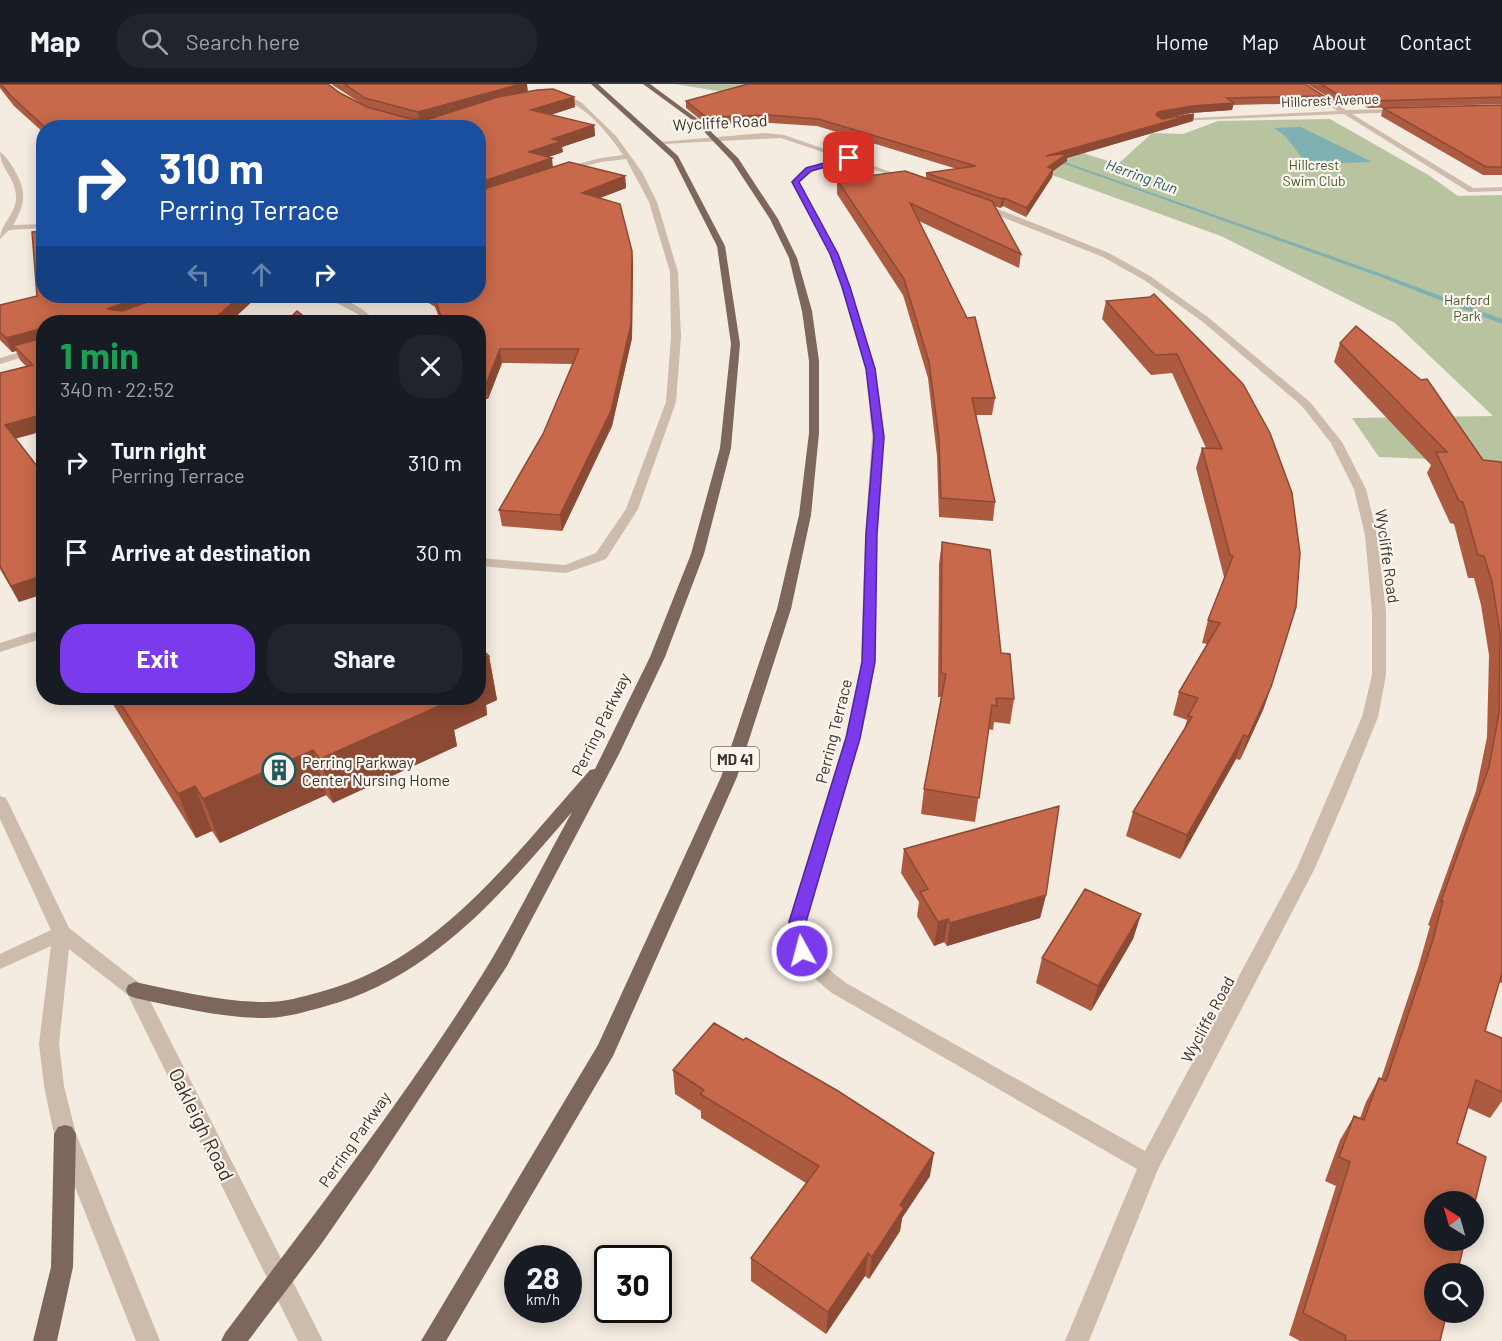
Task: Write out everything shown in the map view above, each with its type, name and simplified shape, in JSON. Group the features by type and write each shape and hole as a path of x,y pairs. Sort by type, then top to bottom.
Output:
{"main road":[{"name":"Perring Parkway","path":"233,1341 323,1223 480,995 614,753 684,599 712,505 727,435 737,364 733,296 727,263 714,224 682,164 630,110 594,84"},
{"name":"MD 41","path":"433,1341 606,1050 729,777 784,609 805,515 814,433 814,361 807,311 794,258 753,183 716,139 646,84"},
{"path":"135,990 211,1006 268,1010 326,1001 379,981 425,952 469,915 614,753"},
{"path":"45,1341 62,1267 65,1134"}],"street":[{"path":"1299,84 1472,190 1502,189"},
{"path":"486,563 566,569 601,556 632,508 671,402 676,337 674,272 653,202 614,137 570,98 548,95"},
{"name":"Hillcrest Avenue","path":"1170,120 1191,117 1412,110"},
{"name":"Wycliffe Road","path":"663,142 765,135 782,136 921,184"},
{"path":"0,154 16,177 22,192 20,208 0,237"},
{"path":"551,174 592,162 628,157"},
{"name":"Perring Terrace","path":"849,158 809,170 795,182 834,254 846,287 871,369 879,437 871,534 868,662 853,738 798,922 802,951 816,970 839,988 1149,1165"},
{"name":"Wycliffe Road","path":"962,199 1106,255 1147,278 1206,320 1306,404 1330,435 1360,489 1371,535 1379,612 1379,675 1370,717 1306,868 1149,1165 1077,1341"},
{"path":"7,228 36,226"},
{"path":"342,303 364,315"},
{"path":"0,361 36,350"},
{"path":"0,648 36,636"},
{"name":"Oakleigh Road","path":"0,802 62,933 135,990 310,1341"},
{"path":"0,962 62,933"},
{"path":"62,933 49,1044 54,1086 65,1134 148,1341"}],"green space":[{"path":"675,84 817,84 1027,136 1118,164 1152,133 1183,134 1218,121 1330,119 1430,176 1458,196 1502,195 1502,462 1379,457 1352,418 1493,416 1395,323 1221,236 991,153 879,118"}],"water":[{"path":"1301,127 1372,162 1307,164 1285,136 1274,128"}],"building":[{"path":"1,84 328,84 367,107 411,119 426,120 37,120"},
{"path":"344,84 521,84 418,112 365,98"},
{"path":"748,84 1305,84 1324,96 1227,98 1234,103 1192,106 1158,112 1156,115 1162,119 1194,114 1046,156 1068,153 1048,167 1053,169 1027,208 1004,198 926,173 976,166 818,119 770,115 706,117 686,101"},
{"path":"1321,84 1502,84 1502,97 1371,101 1361,95 1340,96"},
{"path":"553,89 574,97 531,110 594,125 552,139 562,141 529,152 552,158 486,180 486,120 426,120 498,97"},
{"path":"1502,105 1502,167 1486,167 1383,108"},
{"path":"569,162 625,176 582,193 620,204 632,251 631,324 611,411 560,515 499,510 543,434 579,349 500,349 486,384 486,315 441,315 436,303 486,303 486,188"},
{"path":"905,171 992,201 1021,254 910,203 967,318 975,317 995,398 972,398 995,502 941,498 939,439 929,362 904,279 837,180"},
{"path":"32,232 36,232 36,283"},
{"path":"1154,294 1243,384 1270,433 1292,493 1300,553 1296,607 1271,687 1248,737 1244,735 1187,835 1133,812 1192,717 1188,716 1198,698 1179,692 1220,623 1208,620 1233,556 1230,555 1202,448 1222,449 1177,354 1155,355 1106,301 1150,297"},
{"path":"36,296 36,303 124,303 107,309 122,311 145,303 232,303 219,315 36,315 36,330 6,338 0,332 0,305"},
{"path":"1356,326 1421,380 1427,379 1483,460 1502,463 1502,973 1485,1031 1502,1038 1502,1092 1476,1080 1457,1143 1486,1157 1478,1191 1424,1191 1424,1251 1462,1251 1460,1263 1424,1263 1424,1323 1444,1323 1440,1341 1345,1341 1346,1336 1303,1313 1350,1162 1339,1157 1354,1116 1364,1120 1379,1078 1386,1081 1432,943 1443,901 1441,901 1489,767 1499,713 1500,632 1492,582 1484,556 1478,555 1463,502 1459,501 1436,452 1447,452 1340,343"},
{"path":"36,340 36,416 5,425 36,465 36,578 11,586 0,566 0,373 33,365 14,346"},
{"path":"942,542 990,550 1001,653 1010,654 1014,699 996,698 997,706 992,705 979,798 924,789 946,674 941,673"},
{"path":"121,705 441,705 320,759 313,750 203,799 195,786 178,794"},
{"path":"1059,806 1046,895 950,923 948,919 938,922 920,892 928,889 904,849"},
{"path":"1085,889 1141,914 1098,986 1042,958"},
{"path":"714,1023 743,1040 746,1038 838,1091 934,1153 900,1205 904,1208 872,1257 868,1253 828,1312 751,1258 819,1166 700,1094 704,1090 673,1070"}],"waterway":[{"name":"Herring Run","path":"1050,157 1380,275 1502,322"}],"place":[{"name":"Perring Parkway Center Nursing Home","path":"279,770"}],"route":[{"path":"802,951 798,922 853,738 868,662 871,534 879,437 871,369 846,287 834,254 795,182 809,170 820,165 849,158"}],"park label":[{"name":"Hillcrest Swim Club","path":"1314,172"},
{"name":"Harford Park","path":"1467,308"}]}
